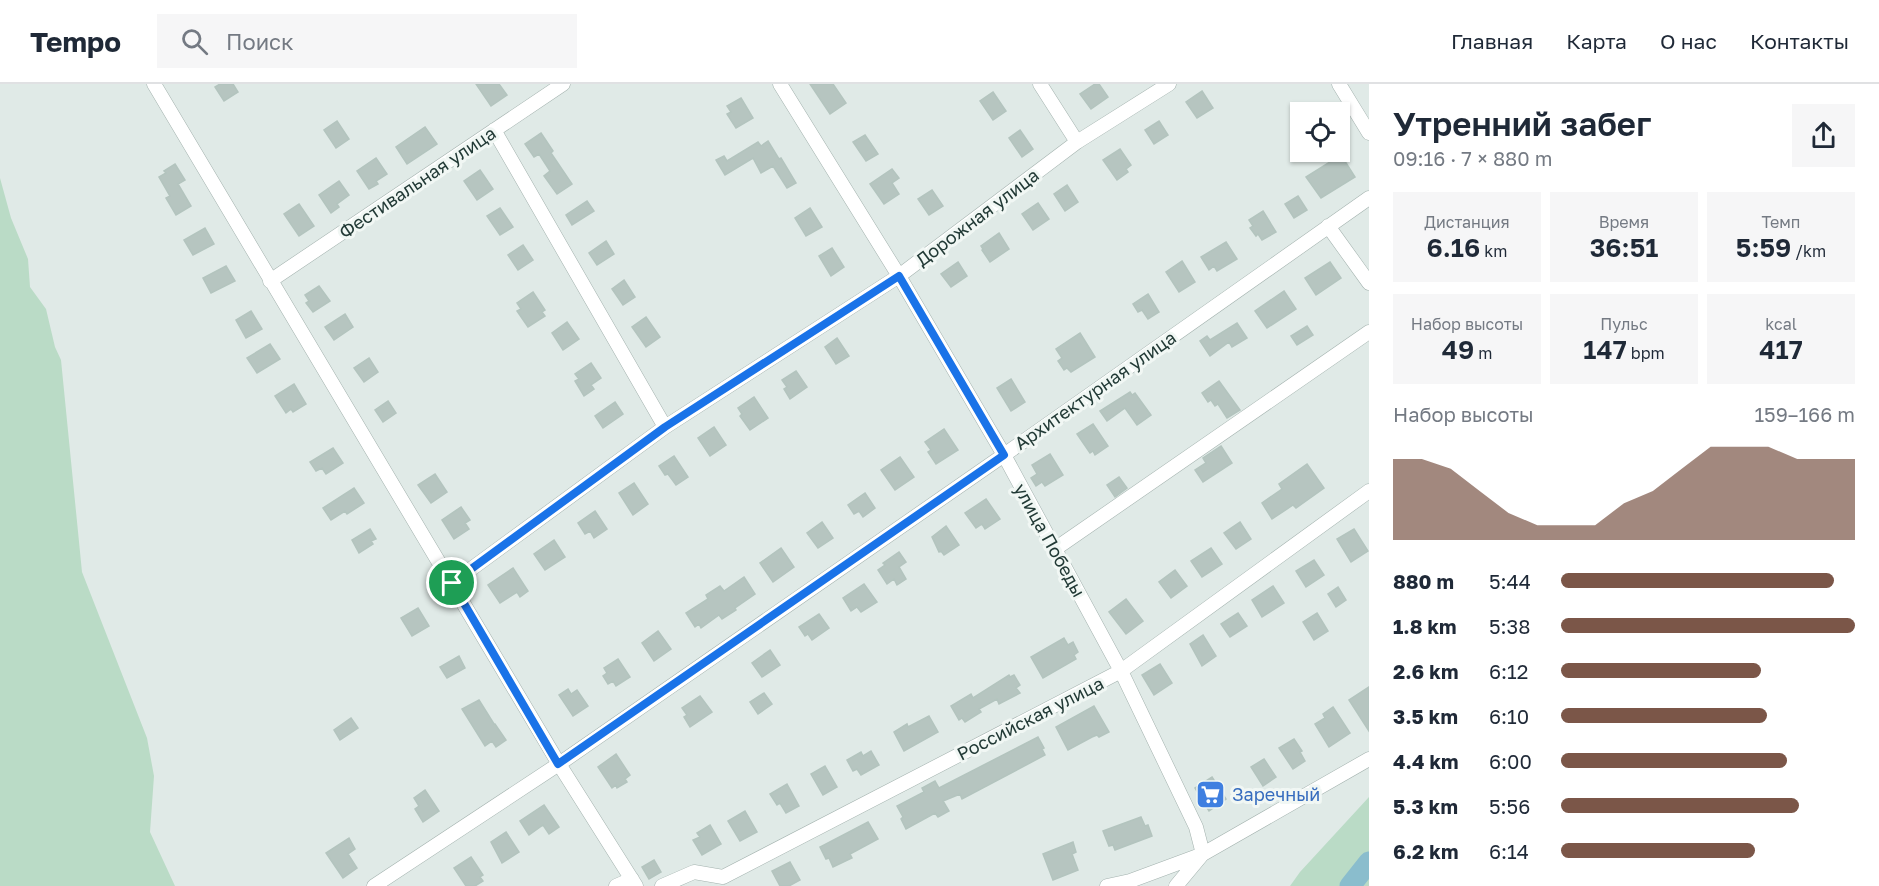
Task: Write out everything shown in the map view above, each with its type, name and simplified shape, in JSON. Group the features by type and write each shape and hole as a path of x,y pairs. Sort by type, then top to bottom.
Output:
{"street":[{"name":"Фестивальная улица","path":"270,280 563,84"},
{"name":"улица Победы","path":"780,84 899,276 1004,455 1121,671 1196,827 1203,854"},
{"path":"1040,84 1077,142"},
{"name":"Дорожная улица","path":"452,583 665,427 899,276 1077,142 1169,84"},
{"path":"1339,84 1369,133"},
{"path":"159,86 270,280 558,764 634,882 616,886"},
{"path":"494,130 665,427"},
{"name":"Архитектурная улица","path":"374,886 558,764 1004,455 1369,198"},
{"path":"1328,226 1369,283"},
{"path":"1054,549 1369,332"},
{"name":"Российская улица","path":"662,886 694,872 723,877 1121,671 1369,492"},
{"path":"1107,886 1131,881 1203,854 1369,759"},
{"path":"1176,886 1203,854"}],"green space":[{"path":"0,178 11,218 28,259 30,287 46,309 55,347 61,360 82,572 147,738 154,776 150,832 175,886 0,886"},
{"path":"1369,797 1369,886 1290,886 1300,872"}],"building":[{"path":"220,84 233,84 238,92 224,101 215,87"},
{"path":"476,84 499,84 507,95 491,106"},
{"path":"810,84 833,84 846,103 830,114"},
{"path":"1095,84 1099,84 1108,97 1091,109 1080,94"},
{"path":"1202,91 1213,108 1197,118 1186,102"},
{"path":"993,92 1006,111 993,120 980,101"},
{"path":"741,98 753,118 736,128 727,114 731,112 727,106"},
{"path":"337,121 349,139 336,148 324,130"},
{"path":"1159,121 1168,135 1154,144 1145,130"},
{"path":"425,127 437,144 407,164 396,147"},
{"path":"1020,130 1033,149 1022,157 1009,138"},
{"path":"541,133 553,151 551,153 572,184 557,194 544,176 550,171 539,154 534,157 525,144"},
{"path":"865,135 878,154 866,161 853,142"},
{"path":"768,141 796,183 787,188 773,166 761,173 753,158 725,175 716,160 724,156 727,161 758,142 761,146"},
{"path":"1120,149 1131,165 1126,169 1128,172 1117,180 1103,160"},
{"path":"376,158 387,174 376,181 378,184 369,189 357,171"},
{"path":"1330,162 1345,162 1355,177 1321,198 1306,177"},
{"path":"175,164 185,180 178,184 191,206 176,215 166,198 170,196 159,177"},
{"path":"892,169 899,178 892,183 899,194 884,204 870,184"},
{"path":"480,170 493,189 477,200 464,181"},
{"path":"339,181 349,195 337,204 339,207 331,213 319,195"},
{"path":"1067,185 1078,202 1065,211 1054,194"},
{"path":"932,190 943,206 929,215 918,199"},
{"path":"1298,196 1307,210 1294,218 1285,204"},
{"path":"587,201 594,211 572,225 566,215"},
{"path":"1038,203 1049,219 1033,230 1022,214"},
{"path":"299,204 314,226 299,236 284,214"},
{"path":"500,208 513,227 500,235 487,216"},
{"path":"810,208 822,227 806,236 795,218"},
{"path":"1263,211 1276,232 1262,240 1250,228 1253,226 1249,220"},
{"path":"205,228 214,244 193,255 184,240"},
{"path":"999,233 1009,249 990,262 981,246"},
{"path":"606,241 614,254 597,265 589,253"},
{"path":"1226,242 1237,259 1217,271 1214,266 1209,270 1201,257"},
{"path":"523,245 533,260 518,270 508,255"},
{"path":"832,248 844,267 831,276 819,256"},
{"path":"1182,261 1195,282 1179,292 1166,272"},
{"path":"958,262 967,276 951,287 941,274"},
{"path":"1330,262 1341,278 1316,295 1305,278"},
{"path":"226,266 235,281 211,293 203,278"},
{"path":"624,280 635,297 623,305 612,289"},
{"path":"319,286 330,301 313,312 306,303 309,301 305,295"},
{"path":"1284,291 1296,309 1267,328 1255,311"},
{"path":"533,292 545,310 542,312 545,316 528,327 517,311 521,309 517,303"},
{"path":"1148,294 1159,312 1148,319 1142,310 1138,312 1133,304"},
{"path":"251,311 262,329 246,338 236,320"},
{"path":"345,314 353,327 334,340 325,327"},
{"path":"646,317 660,337 646,347 632,327"},
{"path":"567,322 579,339 563,350 552,333"},
{"path":"1237,323 1247,338 1232,347 1229,342 1210,356 1200,341 1207,336 1210,340"},
{"path":"1307,326 1313,335 1297,345 1291,336"},
{"path":"1080,333 1095,357 1071,372 1067,368 1064,370 1058,361 1062,358 1056,349"},
{"path":"837,338 849,356 836,364 825,347"},
{"path":"270,344 280,359 257,373 247,358"},
{"path":"369,358 378,372 364,382 354,368"},
{"path":"591,363 601,378 591,385 594,389 584,396 575,381 579,379 575,374"},
{"path":"796,371 807,387 790,399 784,389 787,387 782,380"},
{"path":"1011,379 1025,402 1011,411 997,388"},
{"path":"1219,381 1240,410 1227,418 1218,404 1215,406 1211,400 1208,402 1202,393"},
{"path":"294,384 306,404 293,412 291,409 286,413 275,396"},
{"path":"1130,392 1132,395 1135,393 1151,415 1137,425 1125,408 1107,421 1100,411"},
{"path":"754,397 768,418 750,430 740,416 742,414 738,408"},
{"path":"388,401 396,413 383,422 375,410"},
{"path":"615,402 623,414 603,428 595,416"},
{"path":"1093,424 1108,446 1095,455 1093,451 1090,453 1077,434"},
{"path":"714,427 726,445 710,456 698,438"},
{"path":"944,429 958,450 936,464 925,442"},
{"path":"1221,446 1232,463 1203,482 1195,470 1206,463 1203,458"},
{"path":"333,448 343,463 326,474 322,468 316,471 310,462"},
{"path":"1050,454 1063,475 1045,486 1042,482 1036,486 1031,478 1037,474 1032,465"},
{"path":"674,456 688,477 676,485 659,466"},
{"path":"900,457 914,477 895,490 881,470"},
{"path":"1307,464 1324,488 1296,508 1293,505 1272,519 1262,503 1282,489 1279,484"},
{"path":"435,474 447,492 431,503 418,485"},
{"path":"1119,477 1127,488 1115,497 1107,485"},
{"path":"634,483 648,504 633,515 619,493"},
{"path":"354,488 364,503 347,514 345,511 331,520 323,508"},
{"path":"865,493 875,508 863,517 859,511 854,514 848,505"},
{"path":"986,499 1000,519 985,529 982,524 976,528 965,513"},
{"path":"461,507 470,520 465,523 469,529 454,539 442,520"},
{"path":"595,511 607,529 594,538 590,531 585,534 578,523"},
{"path":"822,522 833,538 818,548 807,533"},
{"path":"1240,522 1251,539 1236,549 1224,533"},
{"path":"946,526 959,545 944,555 941,551 939,552 932,537"},
{"path":"370,529 376,539 371,541 373,544 359,553 352,540"},
{"path":"1354,529 1368,551 1351,562 1337,539"},
{"path":"554,540 565,557 545,570 534,554"},
{"path":"781,548 794,567 773,582 760,563"},
{"path":"1211,548 1222,564 1202,577 1191,561"},
{"path":"899,552 906,562 899,567 906,579 897,585 894,579 887,584 878,570 885,565 883,563"},
{"path":"1314,560 1324,575 1306,587 1296,571"},
{"path":"513,568 528,591 520,597 517,592 500,603 488,585"},
{"path":"1175,570 1187,586 1171,598 1159,582"},
{"path":"744,577 755,594 722,619 719,615 701,628 699,624 695,627 686,613 708,599 706,595 720,586 724,591"},
{"path":"864,584 877,602 861,612 857,607 851,611 843,598"},
{"path":"1273,586 1284,603 1262,617 1252,600"},
{"path":"1338,587 1346,600 1336,607 1328,594"},
{"path":"1126,599 1143,621 1126,634 1109,612"},
{"path":"418,608 429,626 412,636 401,618"},
{"path":"1238,613 1247,626 1230,637 1221,624"},
{"path":"1317,613 1328,631 1314,640 1303,622"},
{"path":"819,614 829,628 812,640 808,634 805,636 799,627"},
{"path":"658,631 671,649 654,661 642,643"},
{"path":"1203,635 1216,656 1202,666 1190,644"},
{"path":"1064,638 1068,645 1073,642 1078,652 1074,655 1076,659 1043,678 1031,657"},
{"path":"770,650 780,665 762,677 752,663"},
{"path":"459,656 465,668 447,678 440,667"},
{"path":"618,659 630,677 616,686 613,681 608,684 603,676 607,673 604,668"},
{"path":"1160,664 1172,683 1154,695 1142,675"},
{"path":"1009,675 1010,677 1014,675 1020,685 1016,688 1020,693 999,704 997,699 979,709 981,712 965,722 962,718 959,720 951,706 971,694 973,698"},
{"path":"1369,687 1369,731 1349,700"},
{"path":"568,689 571,694 577,690 588,706 573,716 559,695"},
{"path":"764,693 772,704 758,714 750,702"},
{"path":"700,696 712,712 690,727 684,717 687,715 682,708"},
{"path":"479,700 506,740 496,747 492,741 485,746 462,709"},
{"path":"1094,706 1109,732 1099,737 1097,735 1092,737 1068,750 1056,727"},
{"path":"1333,707 1350,733 1329,747 1315,724 1325,718 1323,714"},
{"path":"929,716 938,732 904,751 894,732 907,724 908,727"},
{"path":"351,718 358,728 340,740 334,730"},
{"path":"1038,737 1045,755 962,799 960,794 943,801 949,811 938,817 935,813 906,829 897,806 924,792 922,788 935,781 939,788"},
{"path":"1294,739 1305,761 1293,769 1279,748"},
{"path":"871,751 879,765 861,775 857,769 853,771 847,760 861,752 863,756"},
{"path":"616,754 630,775 625,779 627,782 617,788 616,785 612,788 598,767"},
{"path":"1264,759 1276,777 1263,786 1251,767"},
{"path":"825,766 837,787 823,795 811,774"},
{"name":"Заречный","path":"1212,777 1226,799 1209,811 1195,788"},
{"path":"787,784 799,806 786,813 780,803 777,805 770,794"},
{"path":"425,790 439,811 423,822 415,809 419,806 414,798"},
{"path":"544,805 559,827 549,834 543,825 529,835 520,821"},
{"path":"745,811 757,832 740,841 728,821"},
{"path":"1141,817 1145,826 1148,825 1152,836 1115,850 1113,845 1109,846 1103,831"},
{"path":"868,822 878,839 850,854 852,858 833,867 820,847"},
{"path":"710,825 721,844 702,855 693,840 700,837 697,833"},
{"path":"506,832 519,852 502,863 491,842"},
{"path":"349,838 355,849 348,854 357,868 343,878 326,853"},
{"path":"1073,842 1076,852 1072,854 1078,870 1053,880 1043,854"},
{"path":"471,857 483,875 480,877 483,881 475,886 466,886 454,868"},
{"path":"654,860 661,872 649,879 642,867"},
{"path":"790,862 800,880 789,886 780,886 772,871"}],"waterway":[{"path":"1350,886 1369,862"}],"place":[{"name":"Заречный","path":"1211,794"}],"route":[{"path":"899,276 1004,455 558,764 452,583 665,427 899,276"}]}
